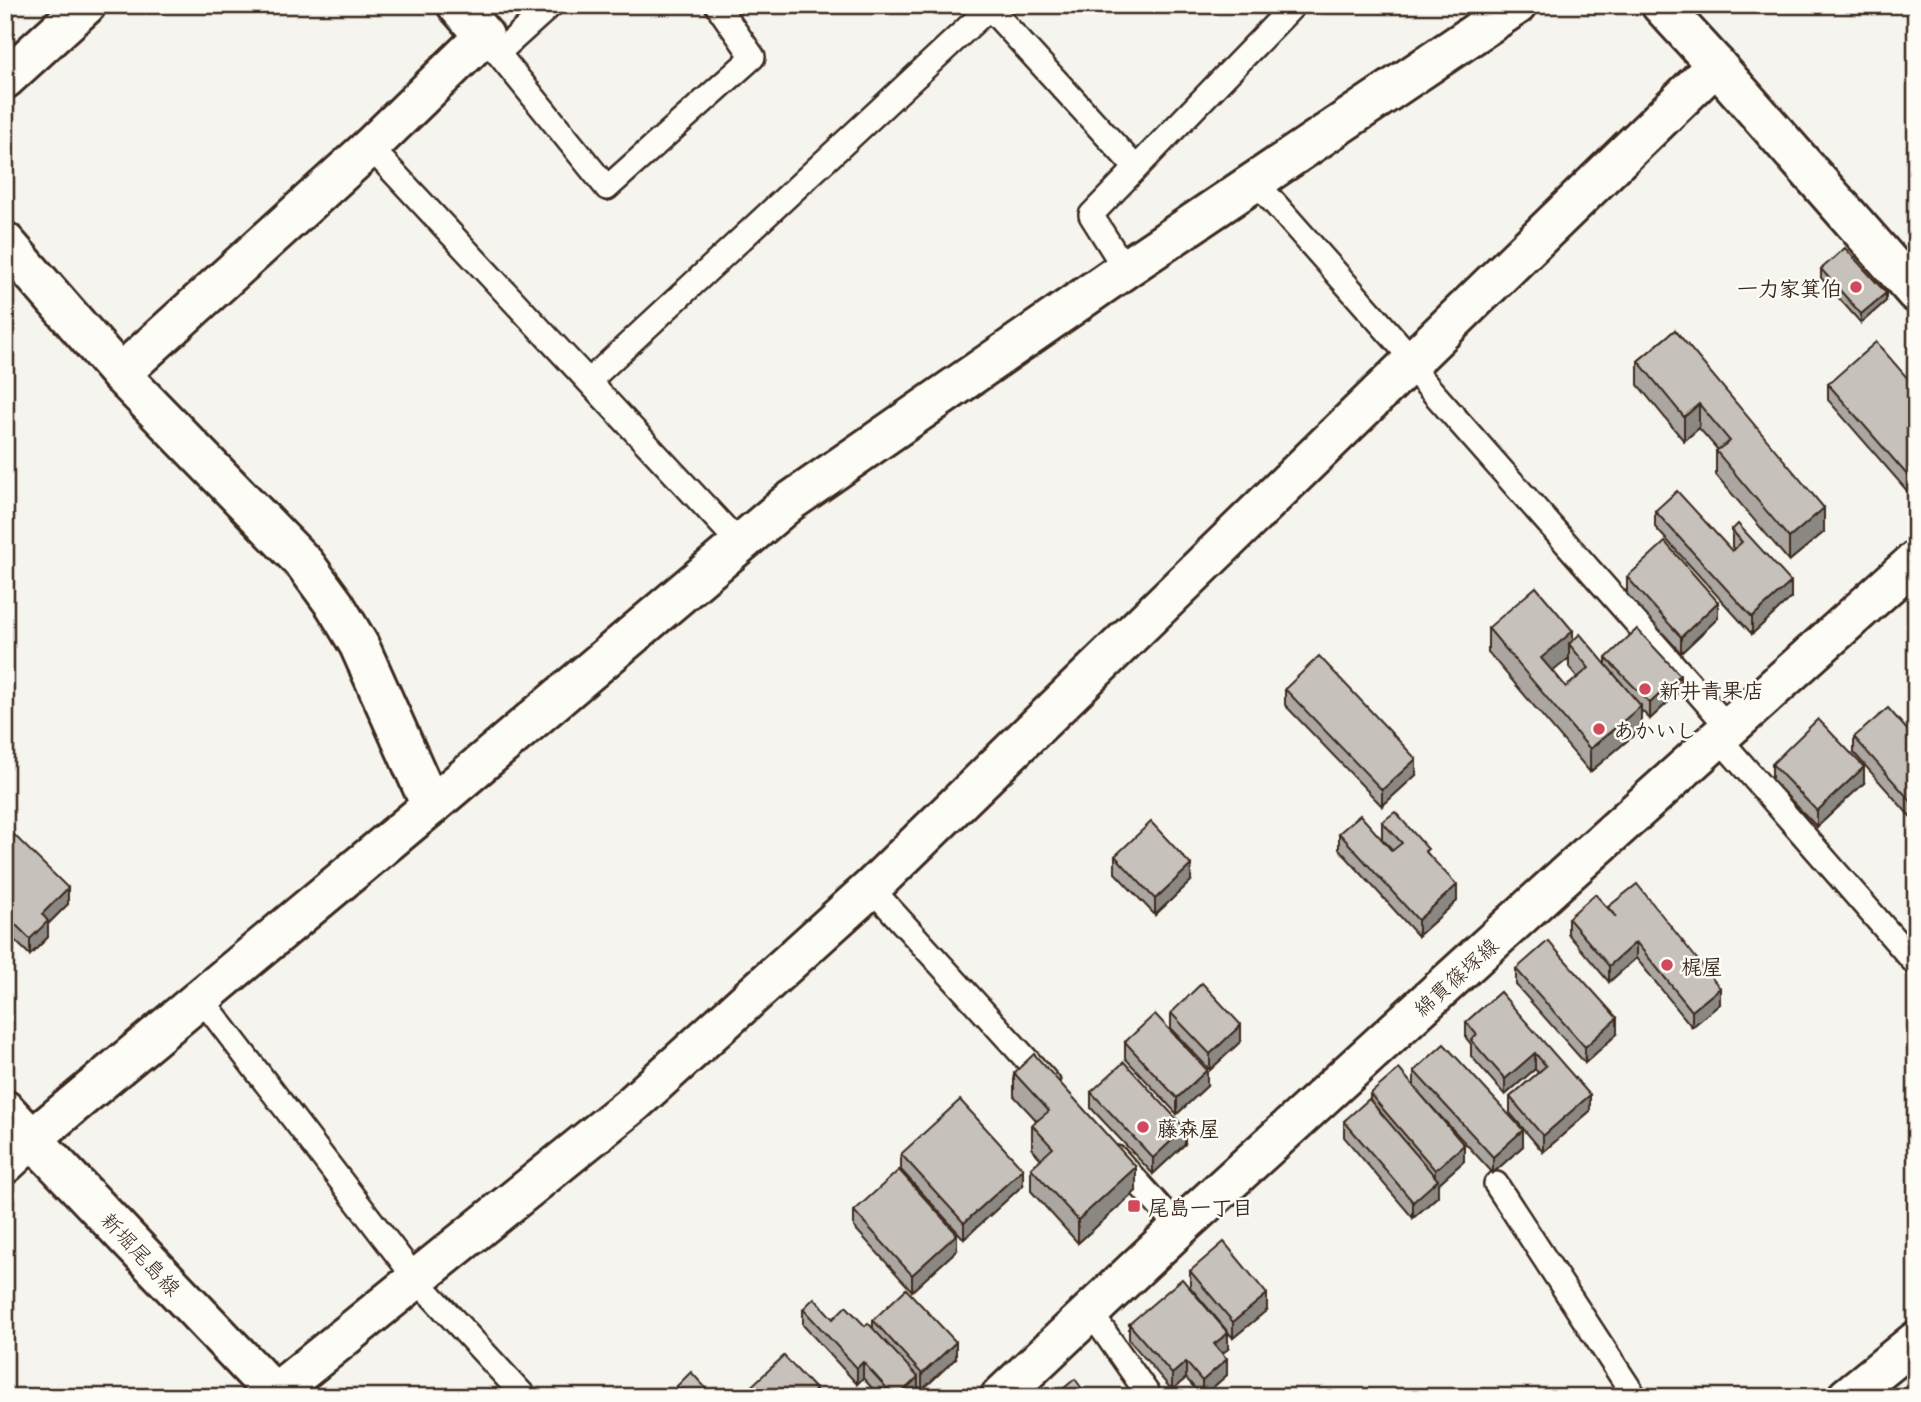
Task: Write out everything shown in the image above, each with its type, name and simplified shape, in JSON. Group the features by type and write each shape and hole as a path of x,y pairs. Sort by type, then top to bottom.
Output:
{"street":[{"path":"5,79 86,5"},
{"path":"120,374 370,147 491,44 457,5"},
{"path":"5,1164 788,503 1125,268 1517,5"},
{"path":"1661,5 1916,293"},
{"path":"276,1395 634,1104 871,888 1716,65"},
{"path":"5,242 120,374 305,564 335,605 359,645 431,806"},
{"name":"綿貫篠塚線","path":"1000,1397 1179,1228 1916,560"},
{"name":"新堀尾島線","path":"5,1110 276,1395"},
{"path":"1864,1391 1916,1340"}],"lane":[{"path":"551,5 491,44 607,188 752,57 717,5"},
{"path":"1125,268 1091,215 1294,5"},
{"path":"589,381 988,6 1136,168"},
{"path":"370,147 740,544"},
{"path":"1255,181 1724,733 1916,964"},
{"path":"871,888 1058,1094"},
{"path":"201,998 416,1279 525,1397"},
{"path":"1104,1146 1179,1228"},
{"path":"1496,1184 1636,1397"},
{"path":"1091,1313 1150,1397"}],"building":[{"path":"1845,248 1886,293 1861,314 1821,269"},
{"path":"1675,330 1824,508 1789,538 1716,451 1730,441 1699,404 1684,417 1638,361"},
{"path":"1876,342 1916,388 1916,471 1909,477 1828,384"},
{"path":"1677,491 1732,551 1742,542 1732,530 1738,524 1791,582 1752,617 1655,511"},
{"path":"1665,542 1718,602 1681,637 1627,577"},
{"path":"1536,587 1573,631 1541,658 1566,687 1589,668 1569,644 1580,634 1641,706 1590,749 1488,628"},
{"path":"1637,629 1680,675 1650,703 1606,658"},
{"path":"1319,656 1416,759 1382,790 1285,689"},
{"path":"1888,708 1916,740 1916,807 1854,737"},
{"path":"1818,719 1864,767 1817,811 1772,764"},
{"path":"1395,812 1428,849 1425,851 1457,885 1418,920 1339,833 1360,815 1392,851 1402,843 1382,822"},
{"path":"1151,822 1191,865 1155,899 1115,856"},
{"path":"5,826 68,888 42,914 48,921 30,939 5,914"},
{"path":"1637,884 1720,988 1692,1011 1636,942 1609,966 1568,918 1595,894 1616,917 1608,907"},
{"path":"1548,941 1617,1018 1585,1047 1516,969"},
{"path":"1202,983 1241,1025 1210,1054 1171,1013"},
{"path":"1500,992 1590,1095 1543,1136 1510,1097 1546,1066 1535,1053 1505,1079 1471,1040 1477,1035 1466,1022"},
{"path":"1155,1014 1207,1070 1177,1098 1125,1042"},
{"path":"1444,1044 1523,1130 1493,1157 1414,1071"},
{"path":"1034,1054 1136,1167 1078,1220 1031,1168 1053,1148 1032,1125 1049,1111 1014,1073"},
{"path":"1124,1062 1185,1128 1153,1158 1091,1092"},
{"path":"1399,1069 1464,1145 1435,1170 1370,1094"},
{"path":"1369,1099 1438,1180 1413,1202 1344,1121"},
{"path":"960,1100 1023,1169 964,1223 901,1154"},
{"path":"899,1170 957,1234 912,1275 854,1211"},
{"path":"1224,1242 1267,1294 1233,1322 1190,1271"},
{"path":"1182,1279 1228,1333 1214,1344 1227,1359 1202,1381 1186,1362 1172,1374 1129,1324"},
{"path":"906,1289 956,1342 922,1374 873,1320"},
{"path":"814,1298 833,1319 846,1306 865,1326 868,1323 918,1377 895,1397 863,1362 857,1368 803,1309"},
{"path":"784,1356 816,1390 808,1397 749,1397 745,1392"},
{"path":"691,1372 714,1397 687,1397 677,1386"},
{"path":"1075,1379 1088,1397 1053,1397"}],"place":[{"name":"一力家箕伯","path":"1856,287"},
{"name":"新井青果店","path":"1645,689"},
{"name":"あかいし","path":"1599,729"},
{"name":"梶屋","path":"1667,965"},
{"name":"藤森屋","path":"1143,1127"},
{"name":"尾島一丁目","path":"1134,1206"}]}
